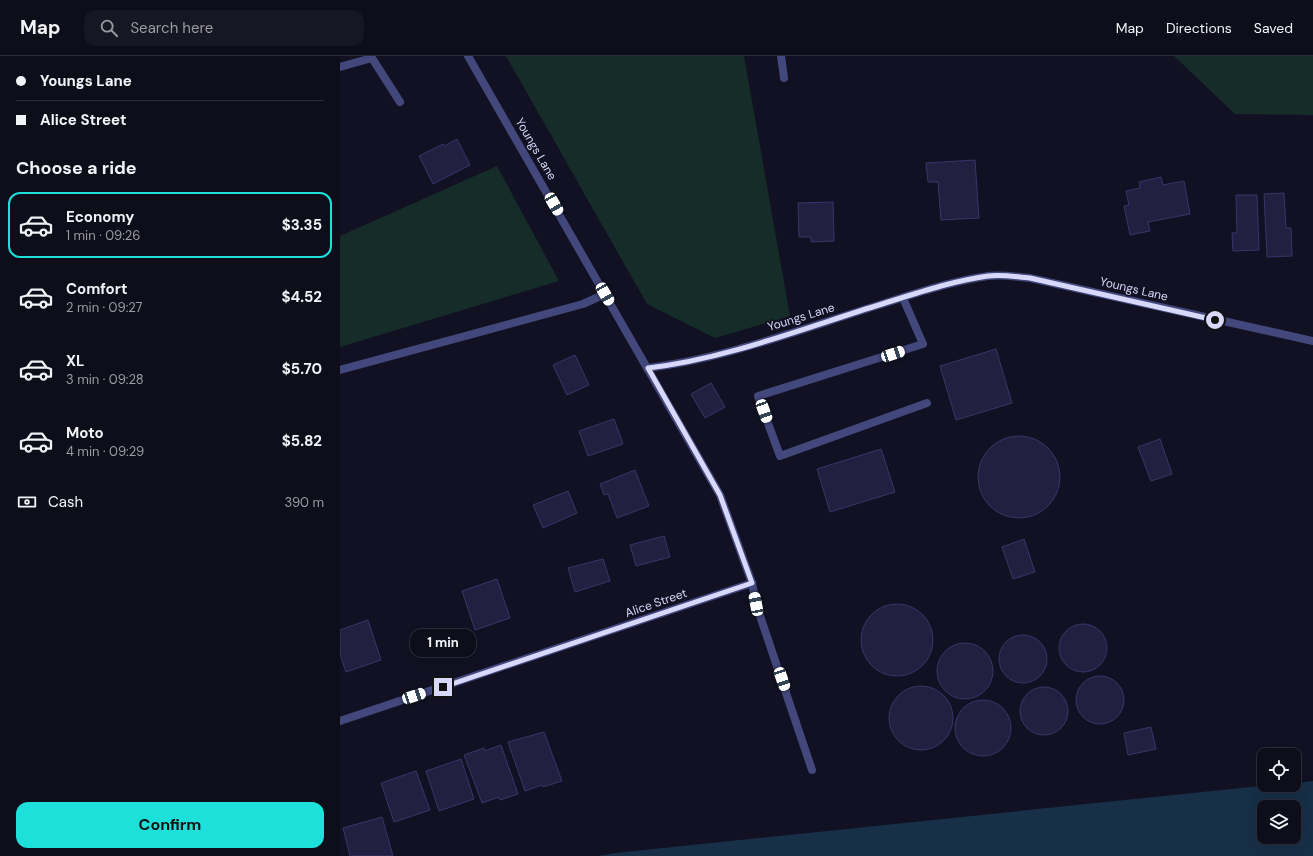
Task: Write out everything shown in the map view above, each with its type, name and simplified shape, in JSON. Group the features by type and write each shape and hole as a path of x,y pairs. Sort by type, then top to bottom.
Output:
{"street":[{"name":"Youngs Lane","path":"468,56 648,368 680,364 718,355 903,298 967,280 989,276 1030,278 1313,341"},
{"path":"781,56 784,78"},
{"path":"340,67 372,57 400,102"},
{"path":"340,370 583,304 605,294"},
{"path":"903,298 922,344 758,396 780,456 927,403"},
{"path":"648,368 720,495 752,583 756,604 812,770"},
{"name":"Alice Street","path":"340,721 752,583"}],"green space":[{"path":"506,56 744,56 790,316 715,338 647,304"},
{"path":"1174,56 1313,56 1313,115 1235,114"},
{"path":"497,166 559,281 340,347 340,236"}],"water":[{"path":"1313,781 1313,856 598,856 1257,786 1257,792 1301,792 1301,782"}],"building":[{"path":"457,139 470,165 433,184 419,156"},
{"path":"975,160 979,218 941,220 938,182 928,182 926,163"},
{"path":"1161,177 1163,185 1184,181 1190,214 1148,222 1150,231 1130,235 1124,206 1129,205 1126,191 1140,188 1139,182"},
{"path":"1284,193 1286,228 1291,228 1292,256 1267,257 1264,194"},
{"path":"1236,195 1257,195 1259,250 1233,251 1232,233 1237,233"},
{"path":"833,202 834,241 811,242 811,237 799,237 798,203"},
{"path":"996,349 1012,403 956,420 940,366"},
{"path":"575,355 589,385 567,395 553,365"},
{"path":"711,383 725,407 705,418 691,394"},
{"path":"614,419 623,444 588,456 579,431"},
{"path":"1019,436 1035,440 1048,448 1056,461 1060,477 1056,493 1048,506 1035,514 1019,518 1003,514 990,506 982,493 978,477 982,461 990,448 1003,440"},
{"path":"1160,439 1172,474 1151,481 1138,447"},
{"path":"881,449 895,492 830,512 817,469"},
{"path":"635,470 649,506 617,518 608,494 604,495 600,484"},
{"path":"568,491 577,513 543,528 533,505"},
{"path":"664,536 670,557 636,566 630,545"},
{"path":"1024,539 1035,572 1013,579 1002,547"},
{"path":"603,559 610,581 575,592 568,568"},
{"path":"497,579 510,618 475,630 462,591"},
{"path":"890,604 904,604 911,606 923,614 931,626 933,640 931,654 923,666 911,674 904,676 890,676 883,674 871,666 863,654 861,647 861,633 863,626 871,614 883,606"},
{"path":"368,620 381,660 346,672 340,654 340,630"},
{"path":"1083,624 1092,626 1100,631 1105,639 1107,648 1105,657 1100,665 1092,670 1083,672 1074,670 1066,665 1061,657 1059,648 1061,639 1066,631 1074,626"},
{"path":"1023,635 1032,637 1040,642 1045,650 1047,659 1045,668 1040,676 1032,681 1023,683 1014,681 1006,676 1001,668 999,659 1001,650 1006,642 1014,637"},
{"path":"965,643 976,645 985,651 991,660 993,671 991,682 985,691 976,697 965,699 954,697 945,691 939,682 937,671 939,660 945,651 954,645"},
{"path":"1100,676 1109,678 1117,683 1122,691 1124,700 1122,709 1117,717 1109,722 1100,724 1091,722 1083,717 1078,709 1076,700 1078,691 1083,683 1091,678"},
{"path":"915,686 927,686 944,695 951,706 953,718 951,730 944,741 927,750 915,750 903,745 894,736 889,724 889,712 894,700 903,691"},
{"path":"1044,687 1053,689 1061,694 1066,702 1068,711 1066,720 1061,728 1053,733 1044,735 1035,733 1027,728 1022,720 1020,711 1022,702 1027,694 1035,689"},
{"path":"983,700 994,702 1003,708 1009,717 1011,728 1009,739 1003,748 994,754 983,756 972,754 963,748 957,739 955,728 957,717 963,708 972,702"},
{"path":"1151,727 1156,749 1128,755 1124,733"},
{"path":"544,732 562,781 543,787 542,785 525,791 508,742"},
{"path":"501,745 518,794 500,800 499,797 482,803 464,755 484,748 485,751"},
{"path":"461,759 474,799 439,811 426,771"},
{"path":"416,771 430,810 394,822 381,783"},
{"path":"382,817 393,856 350,856 343,828"}],"route":[{"path":"443,687 752,583 720,495 648,368 680,364 718,355 933,288 989,276 1030,278 1215,320"}]}
